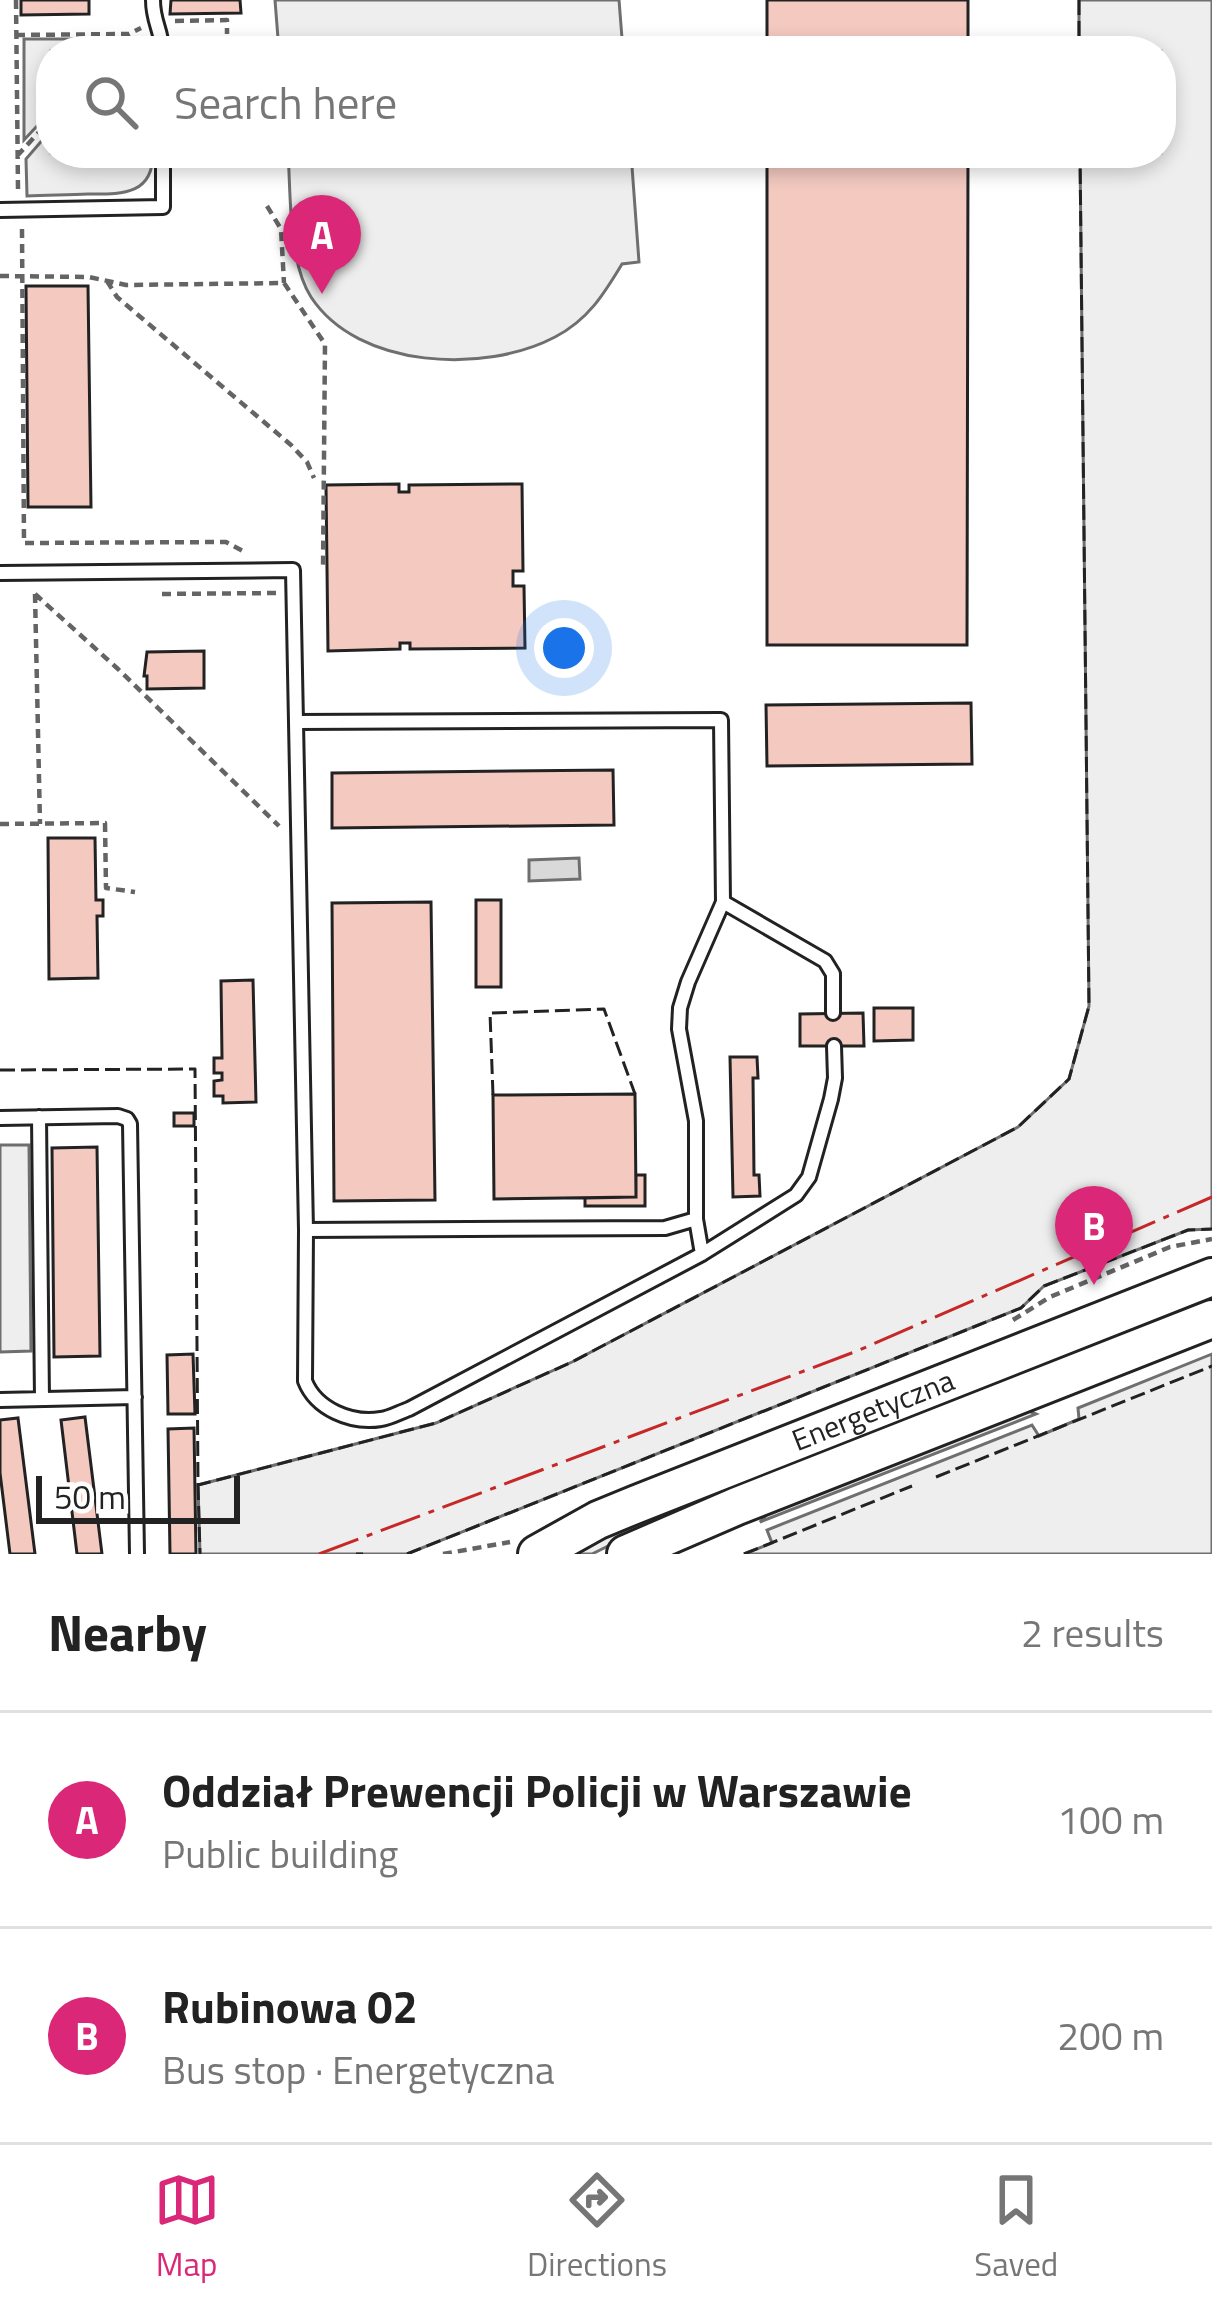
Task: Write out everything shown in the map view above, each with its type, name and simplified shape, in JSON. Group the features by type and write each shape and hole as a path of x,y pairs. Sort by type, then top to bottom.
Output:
{"street":[{"name":"Energetyczna","path":"536,1554 637,1504 1212,1277"},
{"name":"Energetyczna","path":"626,1554 736,1506 1212,1319"}],"lane":[{"path":"153,0 153,21 162,36"},
{"path":"0,210 163,207 163,168"},
{"path":"0,573 293,571 305,1381 310,1395 326,1407 351,1418 382,1420 409,1409 702,1254 796,1195 809,1177 831,1099 834,1046"},
{"path":"296,722 721,720 723,902 688,982 679,1029 696,1120 696,1219 702,1254"},
{"path":"723,902 825,961 832,974 833,1013"},
{"path":"0,1118 118,1115 130,1124 137,1554"},
{"path":"39,1117 42,1400"},
{"path":"306,1230 665,1228 696,1219"},
{"path":"0,1400 135,1397"}],"path":[{"path":"16,0 24,543 226,542 238,547 256,571"},
{"path":"16,35 129,34 153,21 227,20 227,34"},
{"path":"17,156 36,135"},
{"path":"267,206 281,229 284,283 326,344 323,570"},
{"path":"0,276 89,277 125,285 284,283"},
{"path":"107,280 117,297 291,445 314,478"},
{"path":"40,824 35,594 298,844"},
{"path":"0,824 105,824 106,888 135,892"}],"shaded area":[{"path":"275,0 619,0 622,36 278,36"},
{"path":"1079,0 1212,0 1212,1229 1188,1230 1044,1286 1021,1308 407,1554 200,1554 198,1485 436,1423 572,1362 1018,1127 1069,1079 1089,1006 1080,168 1176,168 1176,36 1079,36"},
{"path":"24,39 36,39 36,127 24,140"},
{"path":"36,147 36,168 152,168 133,190 27,196 26,159"},
{"path":"289,168 632,168 639,262 622,264 586,314 555,337 494,356 424,358 359,339 332,321 304,282 294,247"},
{"path":"579,858 580,879 529,881 529,860"},
{"path":"0,1145 29,1145 31,1351 0,1352"},
{"path":"1212,1294 1212,1303 592,1554 573,1554 622,1529"},
{"path":"1212,1354 1212,1554 744,1554 772,1543 767,1530 1032,1425 1039,1436 1079,1419 1078,1408"},
{"path":"1029,1411 1036,1414 760,1522 771,1510"}],"building":[{"path":"21,0 89,0 89,14 21,15"},
{"path":"171,0 240,0 241,13 170,14"},
{"path":"767,0 968,0 968,36 767,36"},
{"path":"767,168 968,168 967,645 767,645"},
{"path":"26,286 88,286 91,507 28,507"},
{"path":"399,484 399,492 409,492 409,485 522,484 523,571 513,571 513,586 524,586 525,648 410,649 410,643 400,643 400,649 328,651 326,485"},
{"path":"204,651 204,688 147,689 147,652"},
{"path":"971,703 972,764 767,766 766,705"},
{"path":"613,770 614,825 332,828 332,773"},
{"path":"48,838 95,838 96,900 103,900 103,916 97,916 98,978 49,979"},
{"path":"476,900 501,900 501,987 476,987"},
{"path":"431,902 435,1200 334,1201 332,903"},
{"path":"253,980 256,1102 223,1103 223,1096 214,1096 214,1081 222,1080 222,1073 214,1073 214,1058 222,1058 221,981"},
{"path":"874,1008 913,1008 913,1040 874,1041"},
{"path":"863,1013 864,1046 800,1046 800,1014"},
{"path":"730,1057 757,1057 754,1175 759,1175 760,1196 733,1197"},
{"path":"635,1094 636,1197 494,1199 493,1095"},
{"path":"174,1113 194,1113 194,1126 174,1126"},
{"path":"97,1147 100,1356 54,1357 52,1148"},
{"path":"636,1175 645,1175 645,1206 585,1206 585,1198 636,1197"},
{"path":"193,1354 195,1414 168,1414 167,1355"},
{"path":"85,1417 102,1554 77,1554 61,1420"},
{"path":"18,1418 35,1554 10,1554 0,1473 0,1420"},
{"path":"194,1428 196,1554 170,1554 168,1429"}],"fence":[{"path":"1079,0 1079,36"},
{"path":"0,1070 195,1069 198,1485 436,1423 572,1362 1018,1127 1069,1079 1089,1006 1080,168"},
{"path":"493,1095 490,1013 604,1009 635,1094"},
{"path":"407,1554 1021,1308 1044,1286 1188,1230 1212,1229"},
{"path":"936,1477 1212,1366"},
{"path":"198,1485 200,1554"},
{"path":"744,1554 912,1486"},
{"path":"356,1554 363,1554"}],"power":[{"path":"319,1554 857,1351 1212,1197"}],"place":[{"name":"Oddział Prewencji Policji w Warszawie","path":"322,294"},
{"name":"Rubinowa 02","path":"1094,1285"}]}
